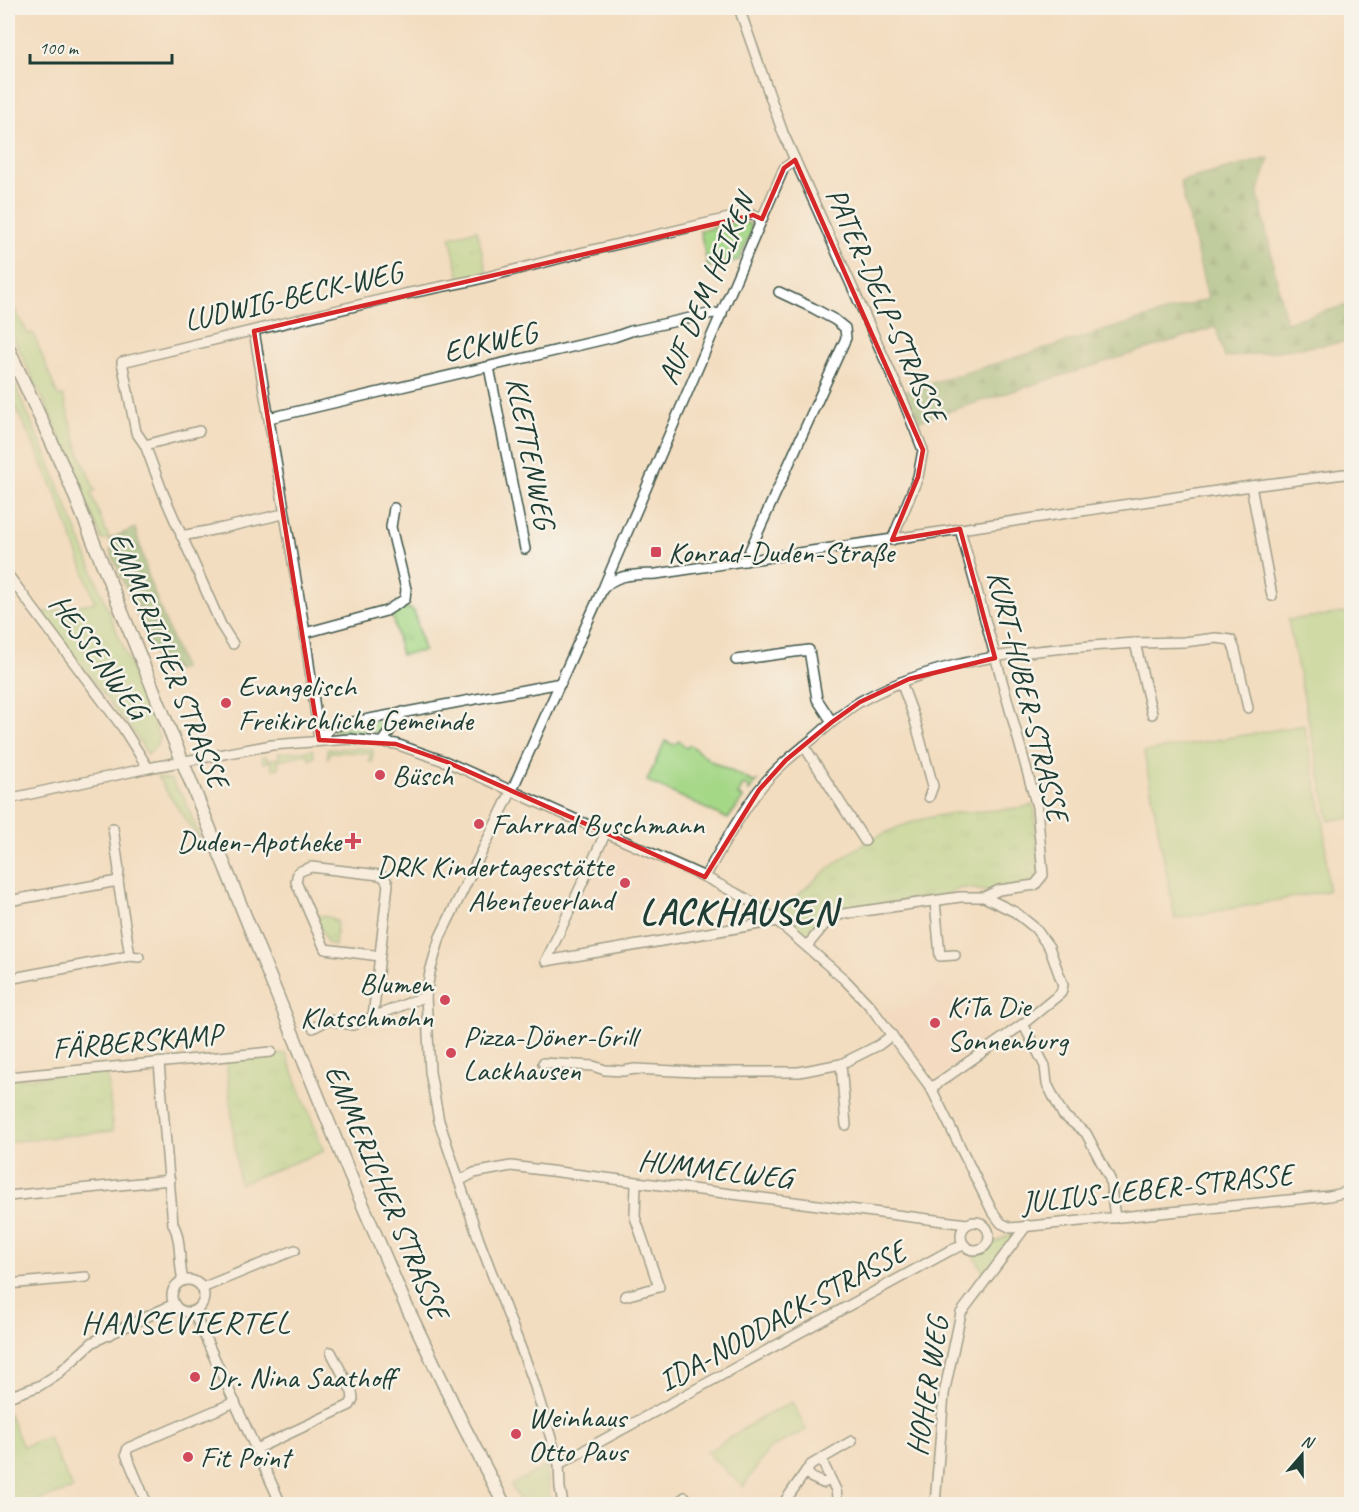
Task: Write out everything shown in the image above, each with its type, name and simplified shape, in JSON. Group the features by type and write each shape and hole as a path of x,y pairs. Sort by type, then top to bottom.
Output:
{"main road":[{"name":"EMMERICHER STRASSE","path":"8,348 64,469 341,1153 404,1300 463,1425 504,1504"}],"street":[{"path":"739,8 795,160"},
{"name":"AUF DEM HEIKEN","path":"602,590 784,168 795,160"},
{"name":"PATER-DELP-STRASSE","path":"795,160 903,400 923,450 918,477 892,540"},
{"name":"LUDWIG-BECK-WEG","path":"145,445 136,432 122,362 742,215 753,215 762,219"},
{"path":"745,561 846,338 845,328 835,320 778,292"},
{"name":"ECKWEG","path":"269,417 489,367 631,331 713,313 722,315"},
{"path":"254,331 283,514 305,633 319,740"},
{"name":"KLETTENWEG","path":"489,367 525,549"},
{"path":"199,431 145,445 181,536 221,625 233,644"},
{"path":"563,1504 559,1464 532,1377 483,1251 439,1121 430,1071 426,996 440,937 512,790 602,590 614,579 622,576 656,574 1352,473"},
{"path":"1251,486 1272,596"},
{"path":"305,633 386,611 405,600 406,589 391,527 393,508"},
{"path":"181,536 283,514"},
{"name":"KURT-HUBER-STRASSE","path":"960,529 1037,807 1043,875 1035,885 999,890 984,897"},
{"name":"HESSENWEG","path":"8,575 123,728 148,768"},
{"path":"705,877 725,840 759,790 786,760 860,702 901,682 945,667 1061,648 1184,642 1216,638 1231,640 1248,708"},
{"path":"1135,643 1152,714"},
{"path":"736,660 809,650 817,699 832,722"},
{"path":"901,682 914,717 933,786 929,797"},
{"path":"319,740 332,726 561,683"},
{"path":"382,742 403,712"},
{"name":"JULIUS-LEBER-STRASSE","path":"8,799 148,768 272,745 350,739 396,744 447,762 705,877 747,899 777,921 845,980 870,1006 892,1035 931,1088 992,1212 1000,1223 1011,1228 1351,1193"},
{"path":"804,746 865,841"},
{"path":"8,979 135,957 118,881 119,870 112,828"},
{"path":"606,832 546,961 777,921"},
{"path":"373,1017 380,956 388,884 384,877 311,867 298,872 296,882 324,949 380,956"},
{"path":"8,901 118,881"},
{"path":"807,946 831,918 843,914 960,897 984,897 1015,912 1035,928 1049,947 1063,985 1061,993 1023,1024 931,1088"},
{"path":"935,902 940,956 955,955"},
{"path":"313,1028 328,1020 353,1025 426,996"},
{"path":"1023,1024 1045,1066 1047,1084 1063,1115 1086,1133 1110,1179 1115,1218"},
{"path":"543,1064 593,1066 605,1070 623,1071 635,1069 749,1073 799,1072 841,1064 879,1045 892,1035"},
{"name":"FÄRBERSKAMP","path":"8,1077 271,1052"},
{"path":"159,1063 173,1224 177,1232 183,1280"},
{"path":"841,1064 846,1125"},
{"name":"HUMMELWEG","path":"459,1181 474,1173 512,1166 967,1224"},
{"path":"8,1196 170,1180"},
{"path":"625,1296 659,1287 635,1217 636,1183"},
{"name":"IDA-NODDACK-STRASSE","path":"559,1464 949,1251 964,1245 972,1250 981,1248 987,1242 988,1236 983,1225 977,1222 967,1224"},
{"path":"964,1245 961,1238 962,1230 967,1224"},
{"name":"HOHER WEG","path":"935,1504 944,1394 961,1313 1019,1239 1027,1225"},
{"path":"202,1288 295,1250"},
{"path":"8,1284 86,1277"},
{"path":"183,1280 190,1280 202,1288 203,1302 193,1311 182,1311 174,1304 172,1294 175,1286 183,1280"},
{"path":"8,1397 39,1386 59,1373 93,1342 174,1304"},
{"path":"193,1311 281,1503 265,1504"},
{"path":"256,1449 350,1405 353,1399 352,1392 330,1352"},
{"path":"147,1504 126,1454 128,1448 235,1402"},
{"path":"783,1504 811,1466 852,1441"},
{"path":"821,1459 836,1490 838,1504"},
{"path":"806,1471 812,1478 823,1483 831,1480"},
{"path":"676,1504 685,1497"}],"highlighted area":[{"path":"795,160 923,450 918,477 892,540 960,529 995,658 909,679 860,702 832,722 786,760 759,790 705,877 447,762 396,744 319,740 254,331 753,215 762,219 784,168"}],"shaded area":[{"name":"DRK Kindertagesstätte Abenteuerland","path":"611,845 660,866 664,900 574,914 605,847"},
{"name":"KiTa Die Sonnenburg","path":"935,987 954,990 991,1040 943,1074 936,1076 928,1065 921,1062 880,1009 908,1006"}],"green space":[{"path":"1269,158 1258,194 1286,322 1348,305 1351,263 1351,341 1225,358 1216,327 918,421 905,391 1208,299 1180,181"},
{"path":"741,221 750,224 751,232 739,260 708,267 700,231"},
{"path":"477,230 487,273 460,279 450,237"},
{"path":"8,296 28,334 33,333 58,396 63,396 79,451 95,491 91,493 109,539 102,540 50,414 8,327"},
{"path":"8,369 52,469 159,737 157,745 148,755 130,726 119,715 42,613 95,602 58,499 8,393"},
{"path":"135,528 150,582 183,668 162,673 110,551 113,548 109,539"},
{"path":"404,606 414,611 424,651 401,655 392,614"},
{"path":"1351,612 1351,818 1329,820 1288,620"},
{"path":"382,719 388,726 382,732 334,731 331,729"},
{"path":"1304,725 1324,821 1328,891 1175,919 1144,752"},
{"path":"665,741 674,745 679,741 686,748 690,745 711,761 753,782 757,781 749,791 748,787 743,785 738,795 743,798 728,819 647,781"},
{"path":"327,749 373,750 372,762 369,762 370,753 330,752 328,759"},
{"path":"313,750 314,757 310,760 308,754 278,760 279,768 272,769 271,761 263,763 262,757 266,756 267,760 279,758 279,753"},
{"path":"157,777 172,780 183,795 203,845"},
{"path":"1034,805 1039,872 1033,881 996,891 961,888 949,894 835,910 822,917 806,936 792,925 795,924 776,910 781,910 818,877 856,849 898,827 947,814"},
{"path":"315,915 333,918 333,921 337,921 335,946 327,943"},
{"path":"286,1054 324,1151 239,1184 226,1059"},
{"path":"107,1070 113,1131 8,1142 8,1080"},
{"path":"1013,1233 1016,1237 985,1275 973,1254"},
{"path":"792,1402 806,1430 769,1449 743,1487 707,1452 754,1422"},
{"path":"8,1412 23,1447 48,1437 73,1489 26,1504 13,1504 8,1488"},
{"path":"547,1466 550,1504 522,1504 511,1485"}],"place":[{"name":"Konrad-Duden-Straße","path":"656,552"},
{"name":"Evangelisch Freikirchliche Gemeinde","path":"226,703"},
{"name":"Büsch","path":"380,775"},
{"name":"Fahrrad Buschmann","path":"479,824"},
{"name":"Duden-Apotheke","path":"353,841"},
{"name":"DRK Kindertagesstätte Abenteuerland","path":"625,883"},
{"name":"Blumen Klatschmohn","path":"445,1000"},
{"name":"KiTa Die Sonnenburg","path":"935,1023"},
{"name":"Pizza-Döner-Grill Lackhausen","path":"451,1053"},
{"name":"Dr. Nina Saathoff","path":"195,1377"},
{"name":"Weinhaus Otto Paus","path":"516,1434"},
{"name":"Fit Point","path":"188,1457"}],"district":[{"name":"LACKHAUSEN","path":"739,911"},
{"name":"HANSEVIERTEL","path":"186,1322"}]}
